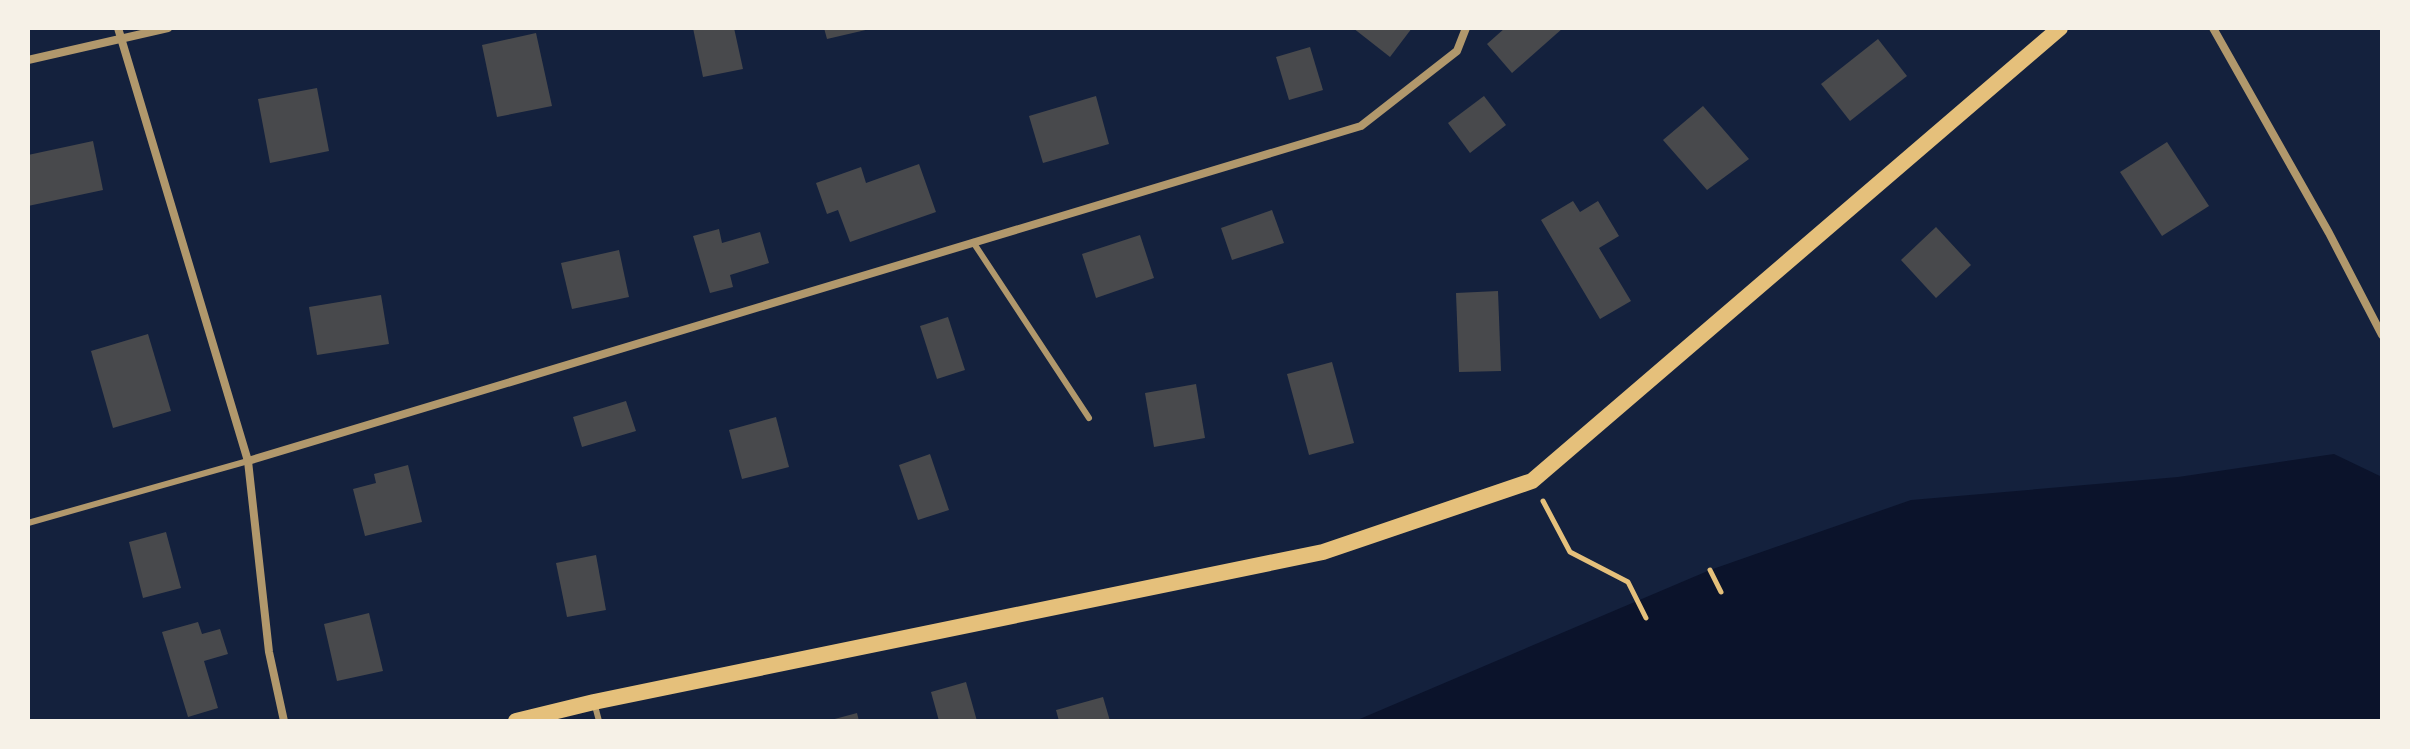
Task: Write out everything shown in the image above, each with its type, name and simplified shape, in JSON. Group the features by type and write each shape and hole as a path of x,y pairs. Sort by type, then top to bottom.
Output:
{"main road":[{"path":"516,721 594,702 1323,552 1532,481 2060,28"}],"street":[{"path":"118,28 248,461 269,652 284,721"},
{"path":"28,60 168,28"},
{"path":"248,461 1361,126 1457,51 1466,28"},
{"path":"2213,28 2329,233 2382,335"}],"lane":[{"path":"973,242 1089,418"},
{"path":"28,523 248,461"},
{"path":"594,702 599,721"}],"path":[{"path":"1532,481 1570,552 1628,582 1646,618"},
{"path":"1710,570 1721,592"}],"water":[{"path":"2334,454 2382,477 2382,721 1355,721 1710,570 1911,500 2178,477"}],"building":[{"path":"693,28 734,28 743,69 703,77"},
{"path":"824,28 870,28 870,29 827,39"},
{"path":"1353,28 1412,28 1390,57"},
{"path":"1505,28 1563,28 1512,73 1487,44"},
{"path":"536,33 552,106 497,117 482,45"},
{"path":"1878,39 1907,76 1850,121 1821,84"},
{"path":"1310,47 1323,90 1289,100 1276,57"},
{"path":"317,88 329,151 270,163 258,99"},
{"path":"1096,96 1109,144 1043,163 1029,116"},
{"path":"1484,96 1506,125 1470,153 1448,123"},
{"path":"1703,106 1749,159 1707,190 1663,140"},
{"path":"93,141 103,190 28,206 28,155"},
{"path":"2167,142 2209,206 2162,236 2120,172"},
{"path":"919,164 936,212 850,242 838,210 827,214 816,183 861,167 866,183"},
{"path":"1573,201 1580,212 1598,201 1619,236 1599,248 1631,301 1600,319 1541,220"},
{"path":"1272,210 1284,243 1232,260 1221,228"},
{"path":"1936,227 1971,265 1936,298 1901,260"},
{"path":"719,229 722,243 760,232 769,263 730,275 733,287 710,293 693,236"},
{"path":"1140,235 1154,278 1096,298 1082,254"},
{"path":"619,250 629,297 572,309 561,263"},
{"path":"1498,291 1501,371 1459,372 1456,293"},
{"path":"381,295 389,344 317,355 309,307"},
{"path":"948,317 965,370 937,379 920,326"},
{"path":"148,334 171,411 113,428 91,351"},
{"path":"1332,362 1354,443 1309,455 1287,374"},
{"path":"1196,384 1205,438 1154,447 1145,393"},
{"path":"626,401 636,431 582,447 573,417"},
{"path":"776,417 789,467 742,479 729,430"},
{"path":"930,454 949,510 918,520 899,465"},
{"path":"408,465 422,522 365,536 353,489 376,483 374,474"},
{"path":"166,532 181,588 143,598 129,542"},
{"path":"596,555 606,610 567,617 556,563"},
{"path":"369,613 383,671 337,681 324,624"},
{"path":"198,622 202,634 220,629 228,654 204,661 218,708 188,717 162,632"},
{"path":"966,682 977,721 939,721 931,692"},
{"path":"1103,697 1110,721 1059,721 1056,710"},
{"path":"857,713 859,721 831,721 831,720"}]}
